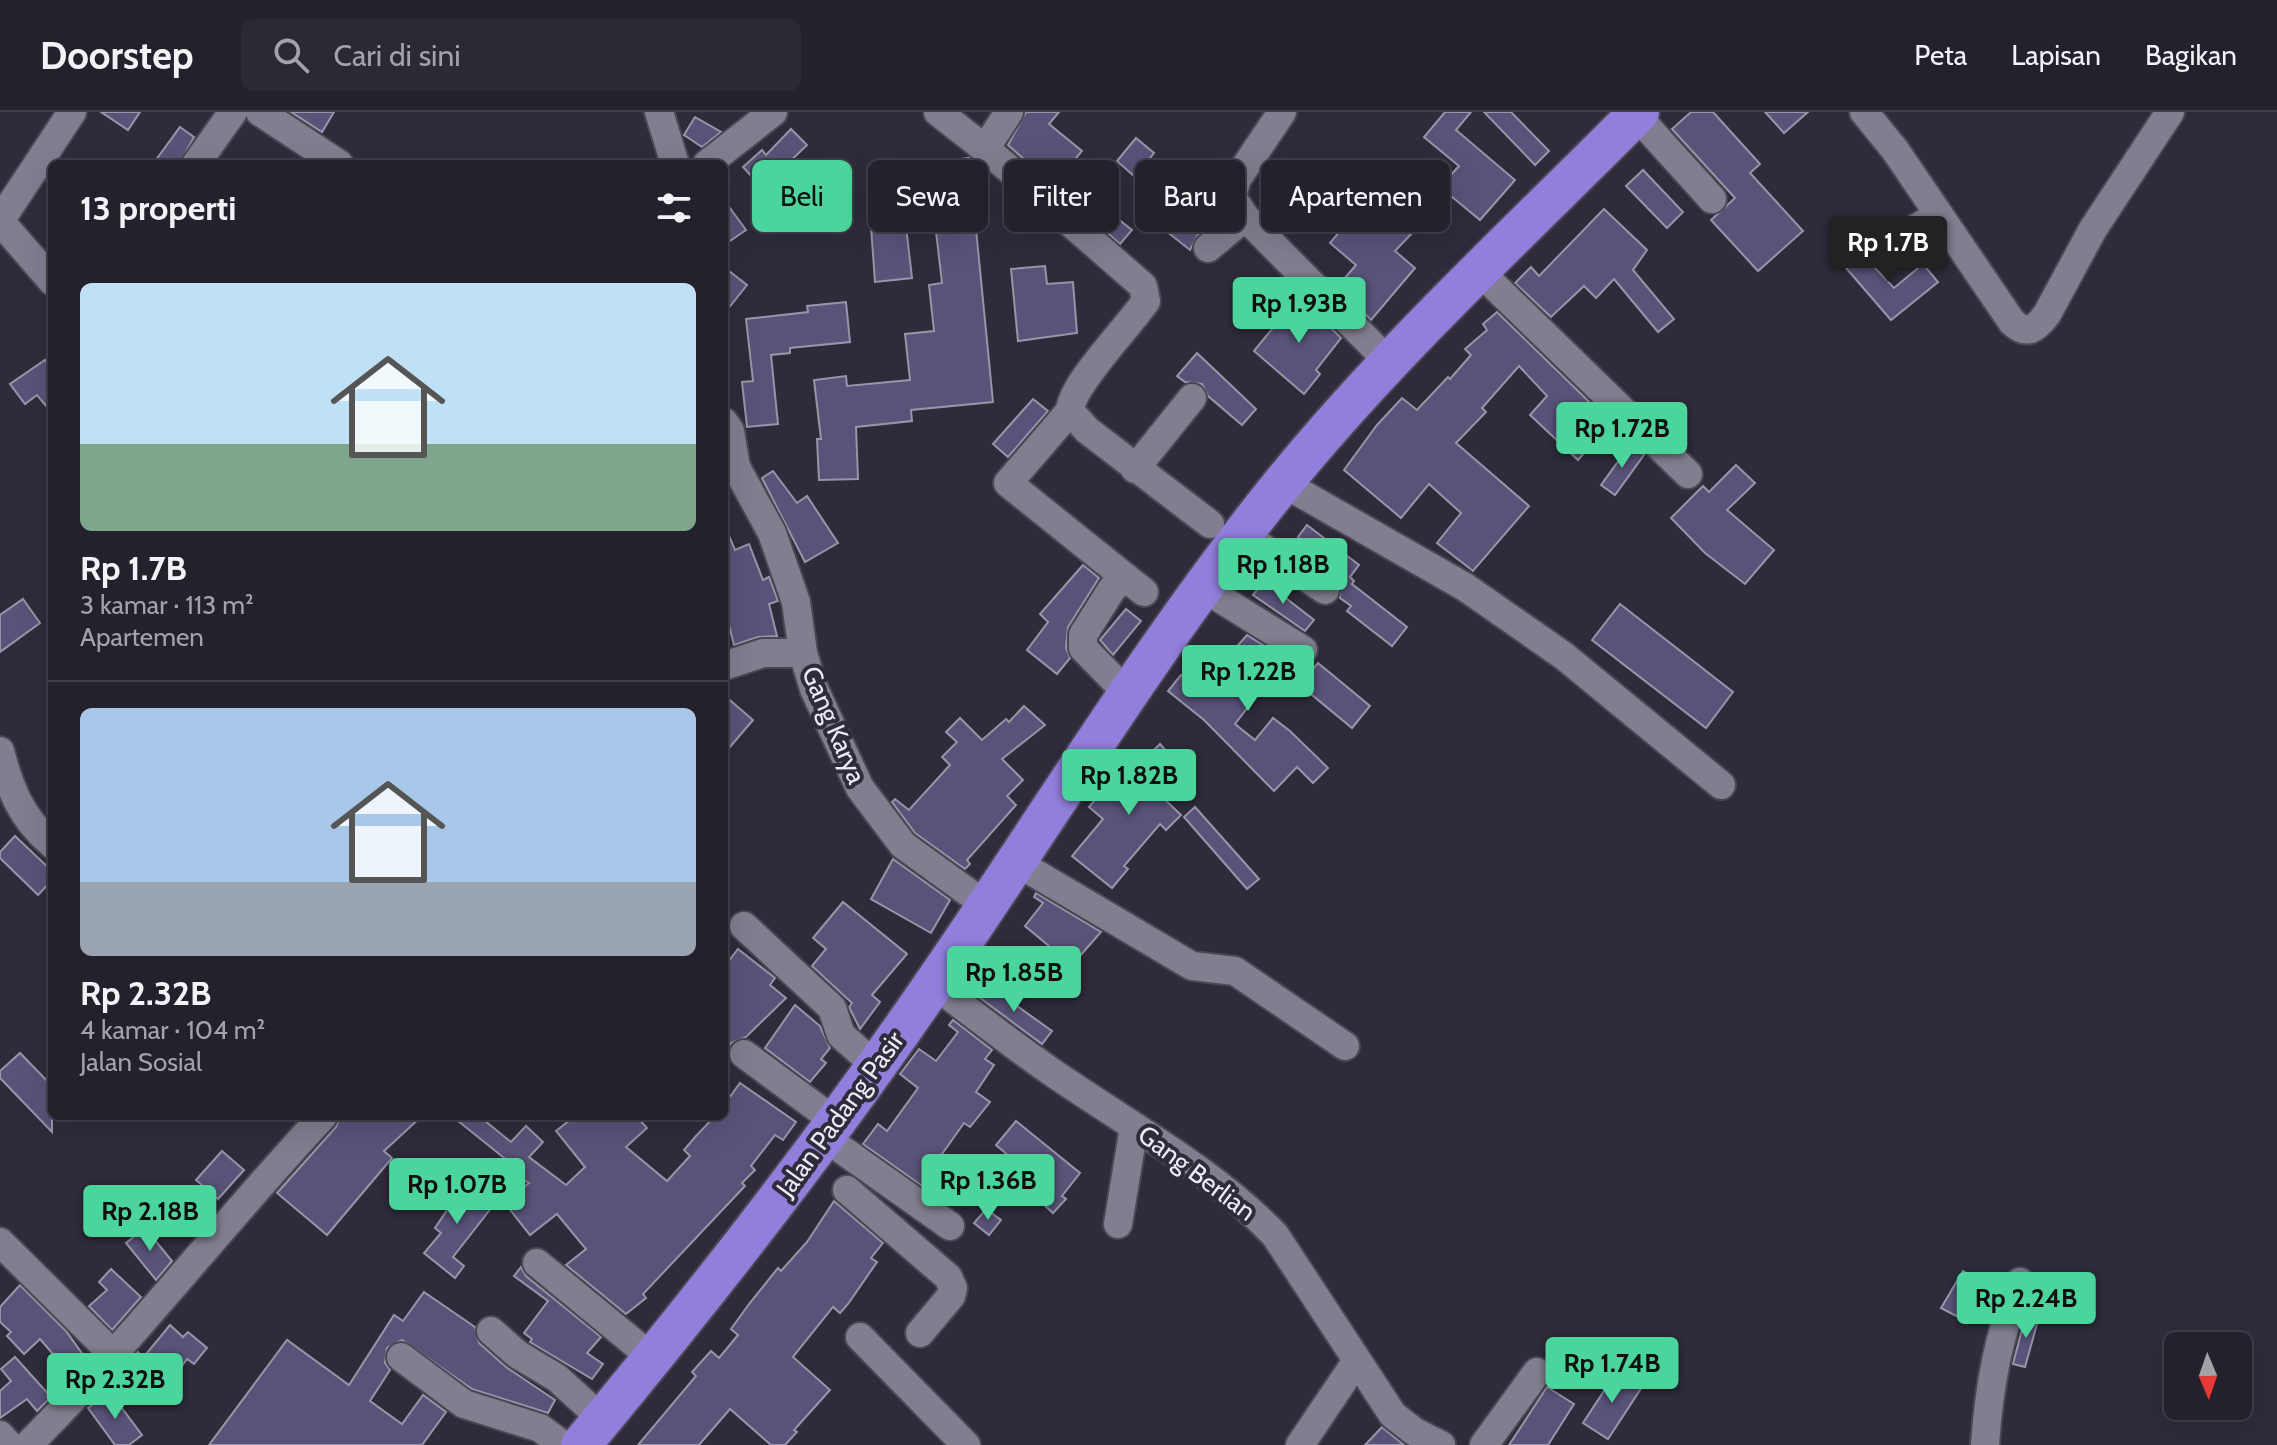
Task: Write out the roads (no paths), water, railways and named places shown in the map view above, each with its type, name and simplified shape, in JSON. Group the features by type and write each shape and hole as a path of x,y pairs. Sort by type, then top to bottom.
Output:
{"highway":[{"name":"Jalan Padang Pasir","path":"591,1432 650,1356 831,1158 876,1066 1205,589 1227,534 1283,483 1388,361 1637,114"}],"street":[{"path":"48,278 0,221 72,112"},
{"path":"199,160 233,112"},
{"path":"260,112 333,160"},
{"path":"659,112 674,160"},
{"path":"712,160 773,112"},
{"path":"938,112 1139,281 1146,292 1146,301 1089,373 1070,402 1070,411 1008,483 1140,589 1177,629"},
{"path":"985,149 1009,112"},
{"path":"1245,168 1282,112"},
{"path":"1864,112 2012,322 2020,329 2034,330 2047,314 2093,229 2170,112"},
{"path":"1637,114 1712,199"},
{"path":"1880,249 1939,215"},
{"path":"1245,216 1388,361"},
{"path":"1208,248 1223,232"},
{"path":"1480,272 1688,474"},
{"path":"1135,469 1192,398"},
{"path":"1070,411 1087,430 1135,469 1227,534 1325,590"},
{"name":"Gang Karya","path":"728,428 730,470 769,525 791,583 803,653 831,731 871,808 903,845 987,906"},
{"path":"1283,483 1476,594 1564,656 1721,785"},
{"path":"1129,695 1083,648 1083,635 1112,589 1140,589"},
{"path":"1205,589 1303,650"},
{"path":"728,665 763,653 803,653"},
{"path":"0,752 4,782 30,826 47,832"},
{"path":"1016,862 1192,966 1235,971 1345,1046"},
{"path":"744,926 832,1008 841,1035 876,1066"},
{"name":"Gang Berlian","path":"934,984 1020,1050 1226,1188 1275,1235 1393,1415 1415,1432 1441,1445"},
{"path":"744,1054 831,1158 948,1277 953,1288 951,1296 920,1333"},
{"path":"28,1445 115,1356 220,1227 319,1120"},
{"path":"1118,1224 1134,1127"},
{"path":"831,1158 950,1226"},
{"path":"0,1242 115,1356"},
{"path":"543,1258 579,1284 572,1292 650,1356"},
{"path":"1985,1445 2001,1328 2020,1282"},
{"path":"491,1331 517,1354 557,1378 591,1432"},
{"path":"860,1337 966,1445"},
{"path":"401,1357 464,1404 540,1428 563,1445"},
{"path":"1300,1445 1356,1362"},
{"path":"1484,1445 1537,1372"},
{"path":"0,1435 9,1445"}]}
